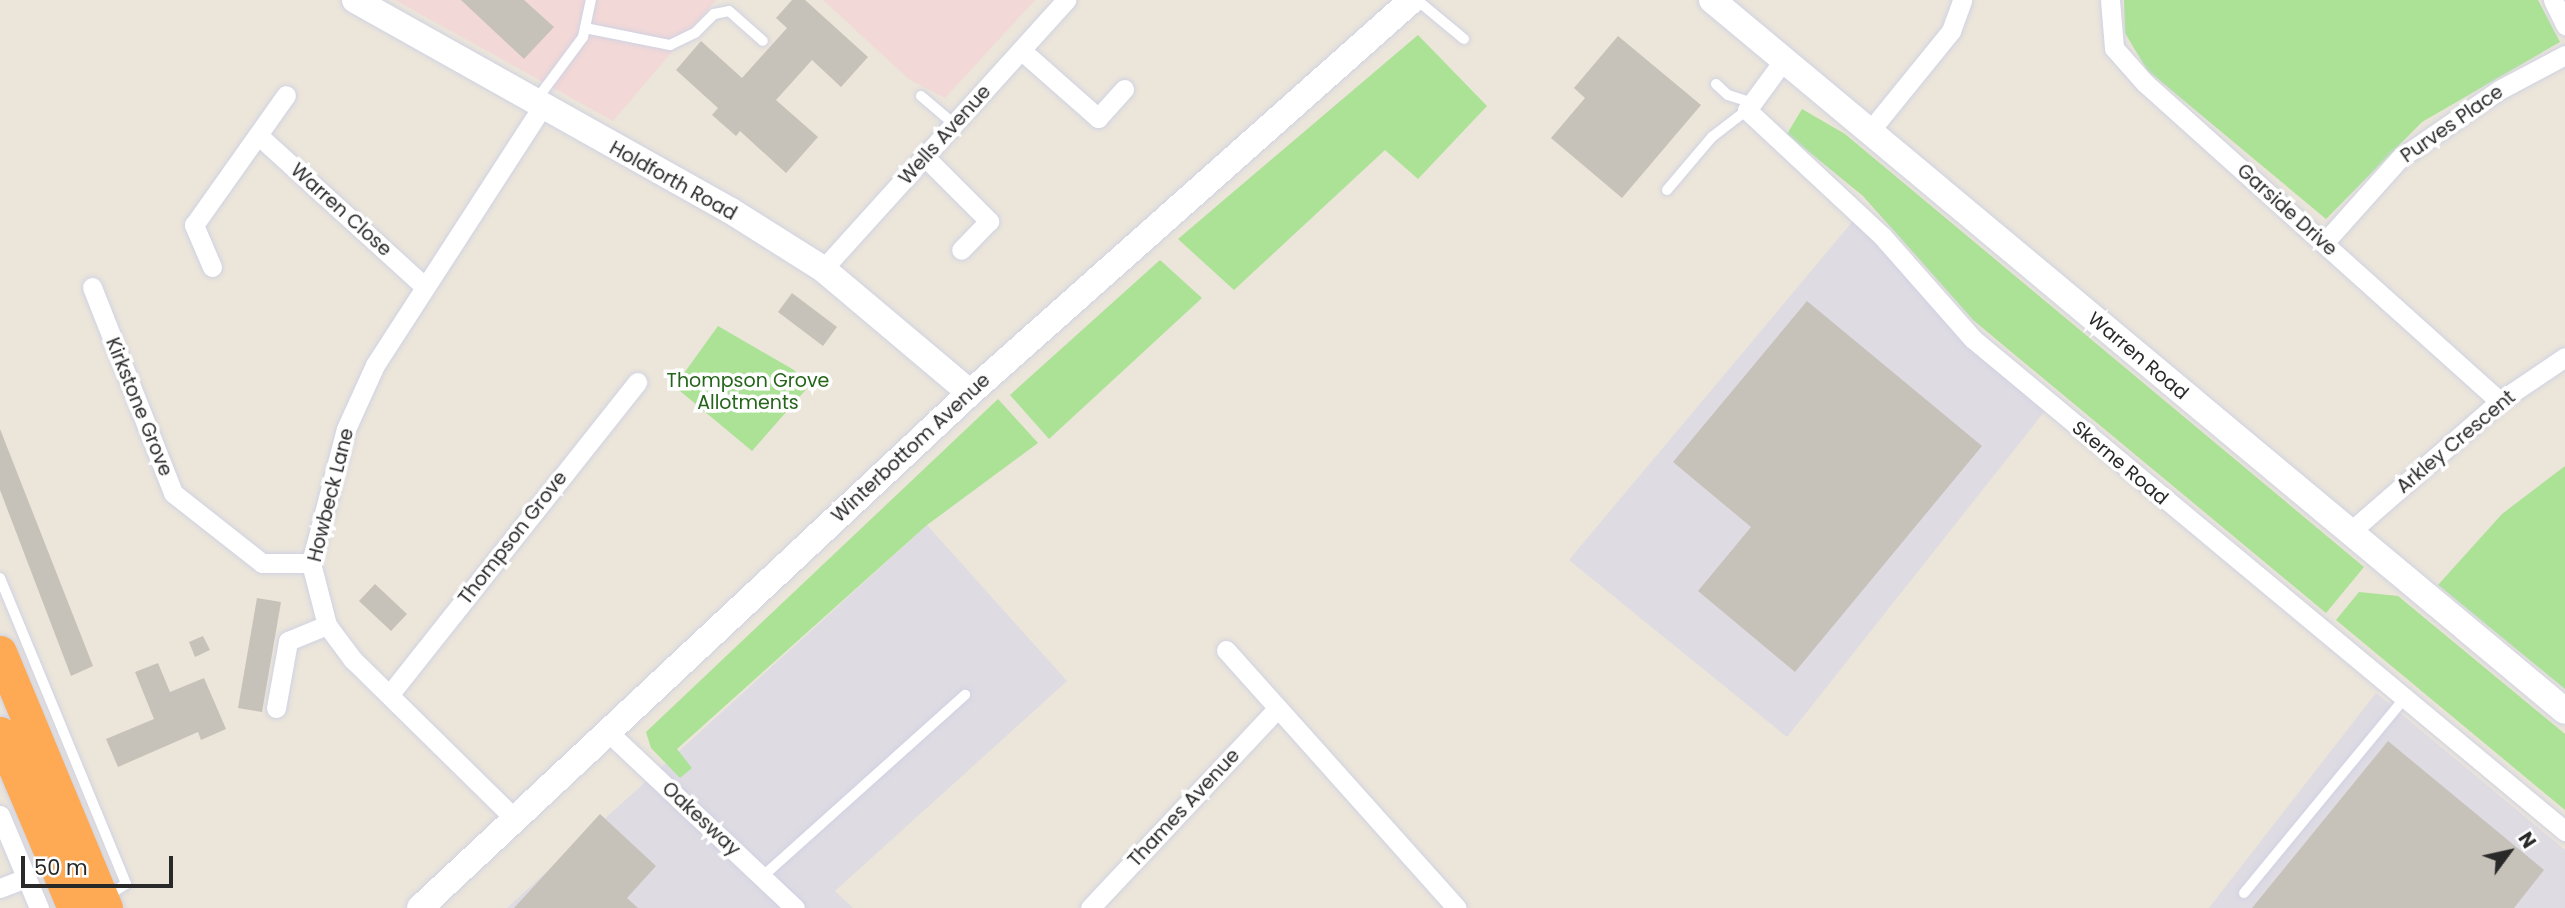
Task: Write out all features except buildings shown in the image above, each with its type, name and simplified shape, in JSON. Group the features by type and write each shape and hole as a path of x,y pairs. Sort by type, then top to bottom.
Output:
{"highway":[{"path":"0,652 91,906"},
{"path":"0,733 91,906"}],"street":[{"name":"Holdforth Road","path":"355,0 731,211 823,269 970,393"},
{"name":"Wells Avenue","path":"823,269 1066,0"},
{"name":"Winterbottom Avenue","path":"420,908 970,393 1415,0"},
{"path":"1868,132 1951,31 1962,0"},
{"name":"Garside Drive","path":"2110,0 2114,48 2122,57 2500,401"},
{"path":"2553,0 2565,25"},
{"name":"Warren Road","path":"1716,1 1868,132 2565,710"},
{"path":"1021,50 1098,118 1124,89"},
{"name":"Purves Place","path":"2324,243 2399,159 2499,90 2565,55"},
{"path":"1748,106 1783,61"},
{"path":"212,267 194,225 286,95"},
{"name":"Howbeck Lane","path":"514,818 354,660 327,625 311,563 346,429 375,365 538,104"},
{"name":"Skerne Road","path":"1748,106 1858,211 1973,339 2565,831"},
{"name":"Warren Close","path":"258,135 424,286"},
{"path":"925,157 989,221 961,250"},
{"name":"Kirkstone Grove","path":"92,287 173,493 262,563 311,563"},
{"name":"Arkley Crescent","path":"2350,532 2500,401 2565,357"},
{"name":"Thompson Grove","path":"390,694 637,382"},
{"path":"276,708 288,641 327,625"},
{"path":"1226,650 1457,908"},
{"name":"Thames Avenue","path":"1090,908 1278,708"},
{"name":"Oakesway","path":"607,731 795,908"},
{"path":"0,815 39,908"},
{"path":"0,888 26,878"}],"lane":[{"path":"538,104 583,37 591,0"},
{"path":"1415,0 1464,39"},
{"path":"585,28 670,45 695,33 714,14 729,11 763,41"},
{"path":"1667,190 1712,137 1748,106 1716,85"},
{"path":"921,96 954,124"},
{"path":"0,578 126,884 91,906"},
{"path":"762,877 965,695"},
{"path":"2244,893 2405,698"}],"shaded area":[{"path":"395,0 716,0 613,121"},
{"path":"823,0 1035,0 945,98 910,80"},
{"path":"1853,221 2044,412 1787,737 1569,560"},
{"path":"927,525 1067,681 835,891 853,908 507,908"},
{"path":"2376,693 2565,850 2565,908 2209,908"}],"green space":[{"path":"2124,0 2538,0 2560,42 2422,122 2326,219 2147,70 2125,33"},
{"path":"1418,35 1487,106 1418,179 1385,150 1234,290 1178,239"},
{"path":"1802,109 1845,134 2364,567 2326,613 1973,320 1863,196 1787,134"},
{"path":"1160,260 1202,298 1049,439 1010,395"},
{"name":"Thompson Grove Allotments","path":"718,326 794,370 809,386 752,451 680,391 677,383"},
{"path":"998,399 1038,443 927,525 677,749 692,768 680,778 651,748 646,732"},
{"path":"2565,466 2565,689 2438,585 2502,514"},
{"path":"2359,592 2398,596 2565,734 2565,810 2336,620"}]}
